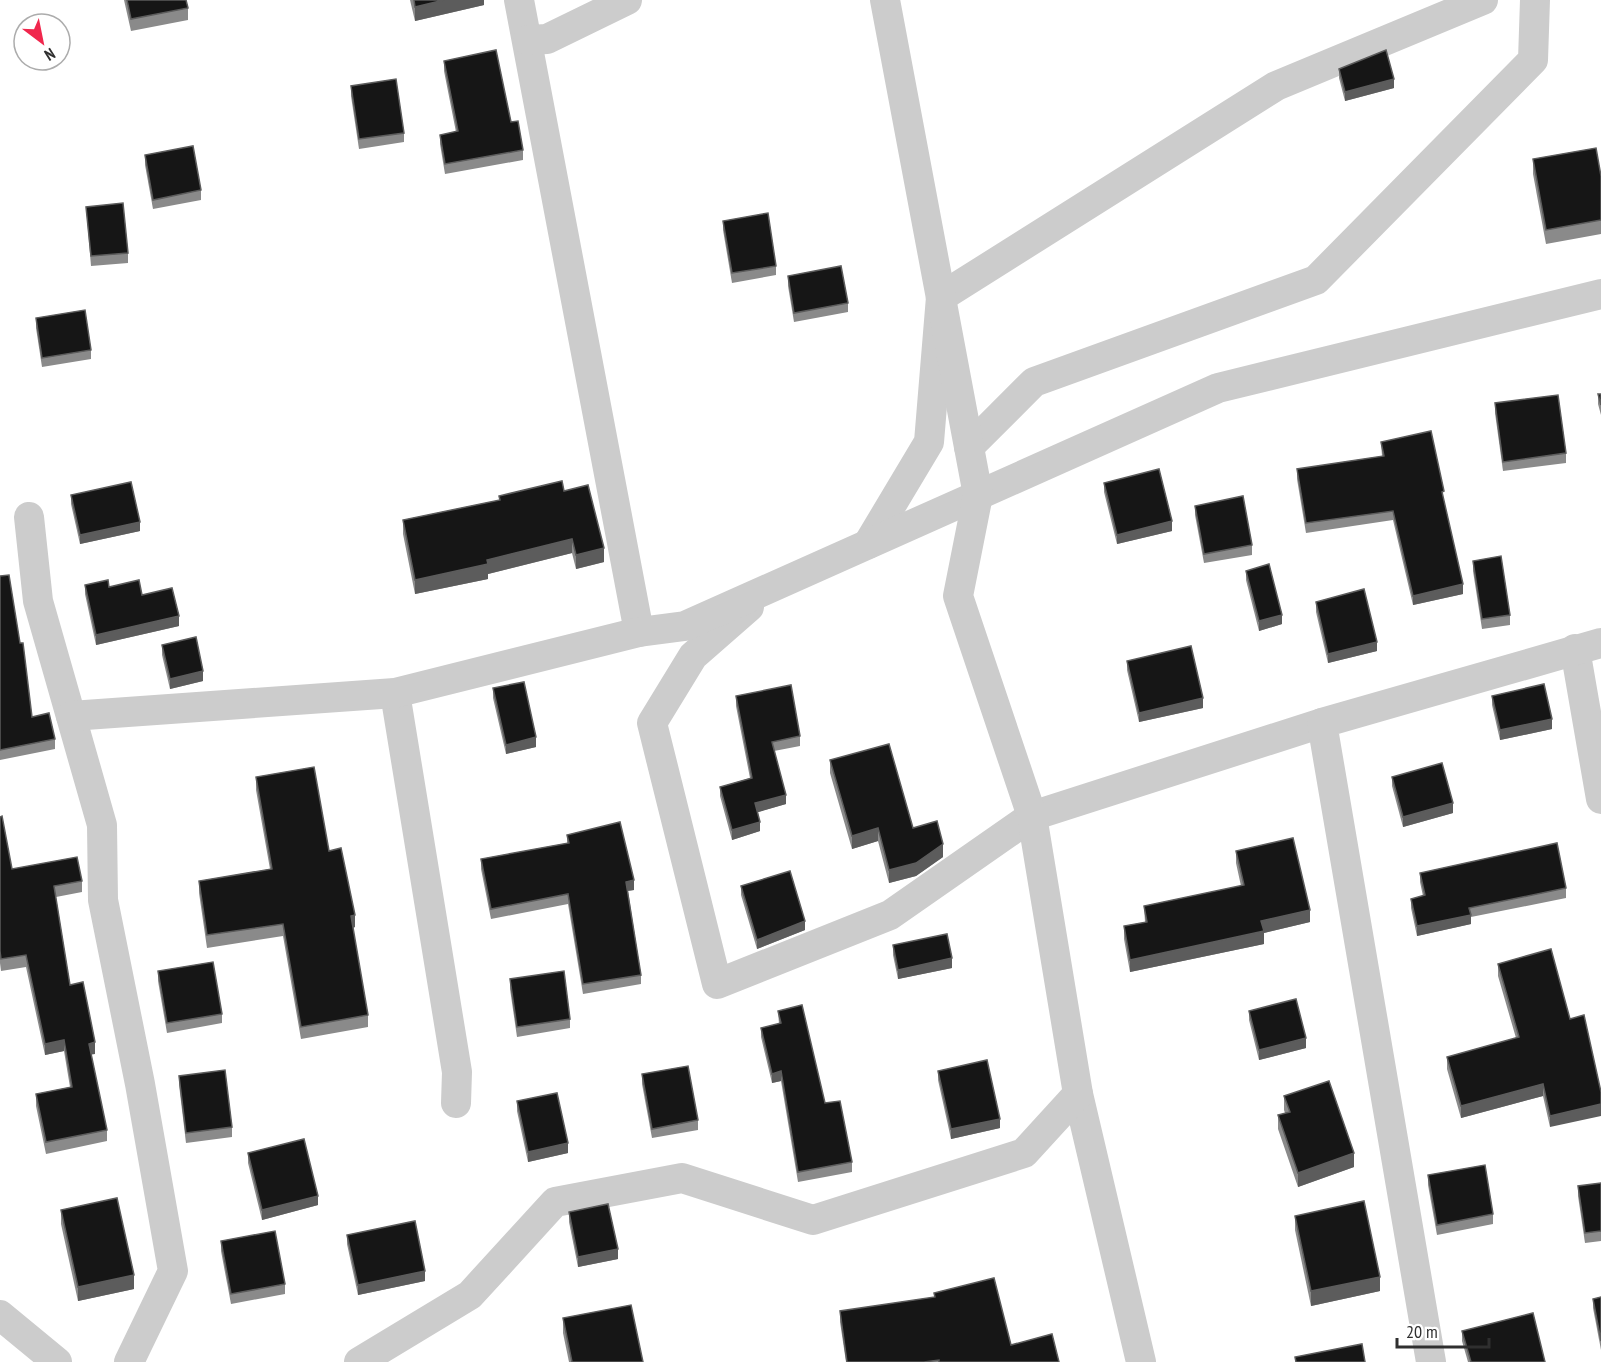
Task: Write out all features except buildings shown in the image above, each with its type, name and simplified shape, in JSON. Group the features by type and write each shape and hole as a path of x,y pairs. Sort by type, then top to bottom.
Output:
{"street":[{"path":"519,0 639,632"},
{"path":"528,40 547,39 627,0"},
{"path":"885,0 978,495 958,596 1032,816 1078,1094 1141,1362"},
{"path":"941,297 1276,86 1483,0"},
{"path":"969,447 1034,382 1316,280 1533,60 1535,0"},
{"path":"71,716 395,693 639,632 685,626 1218,388 1601,294"},
{"path":"868,544 929,442 941,297"},
{"path":"29,517 38,601 102,825 103,900 140,1084 173,1271 129,1362"},
{"path":"772,587 693,656 652,723 717,984 890,915 1032,816 1322,723 1588,646 1601,799"},
{"path":"395,693 457,1072 456,1103"},
{"path":"1322,723 1431,1362"},
{"path":"359,1362 470,1295 555,1202 682,1178 813,1220 1024,1153 1078,1094"},
{"path":"0,1315 57,1362"}]}
